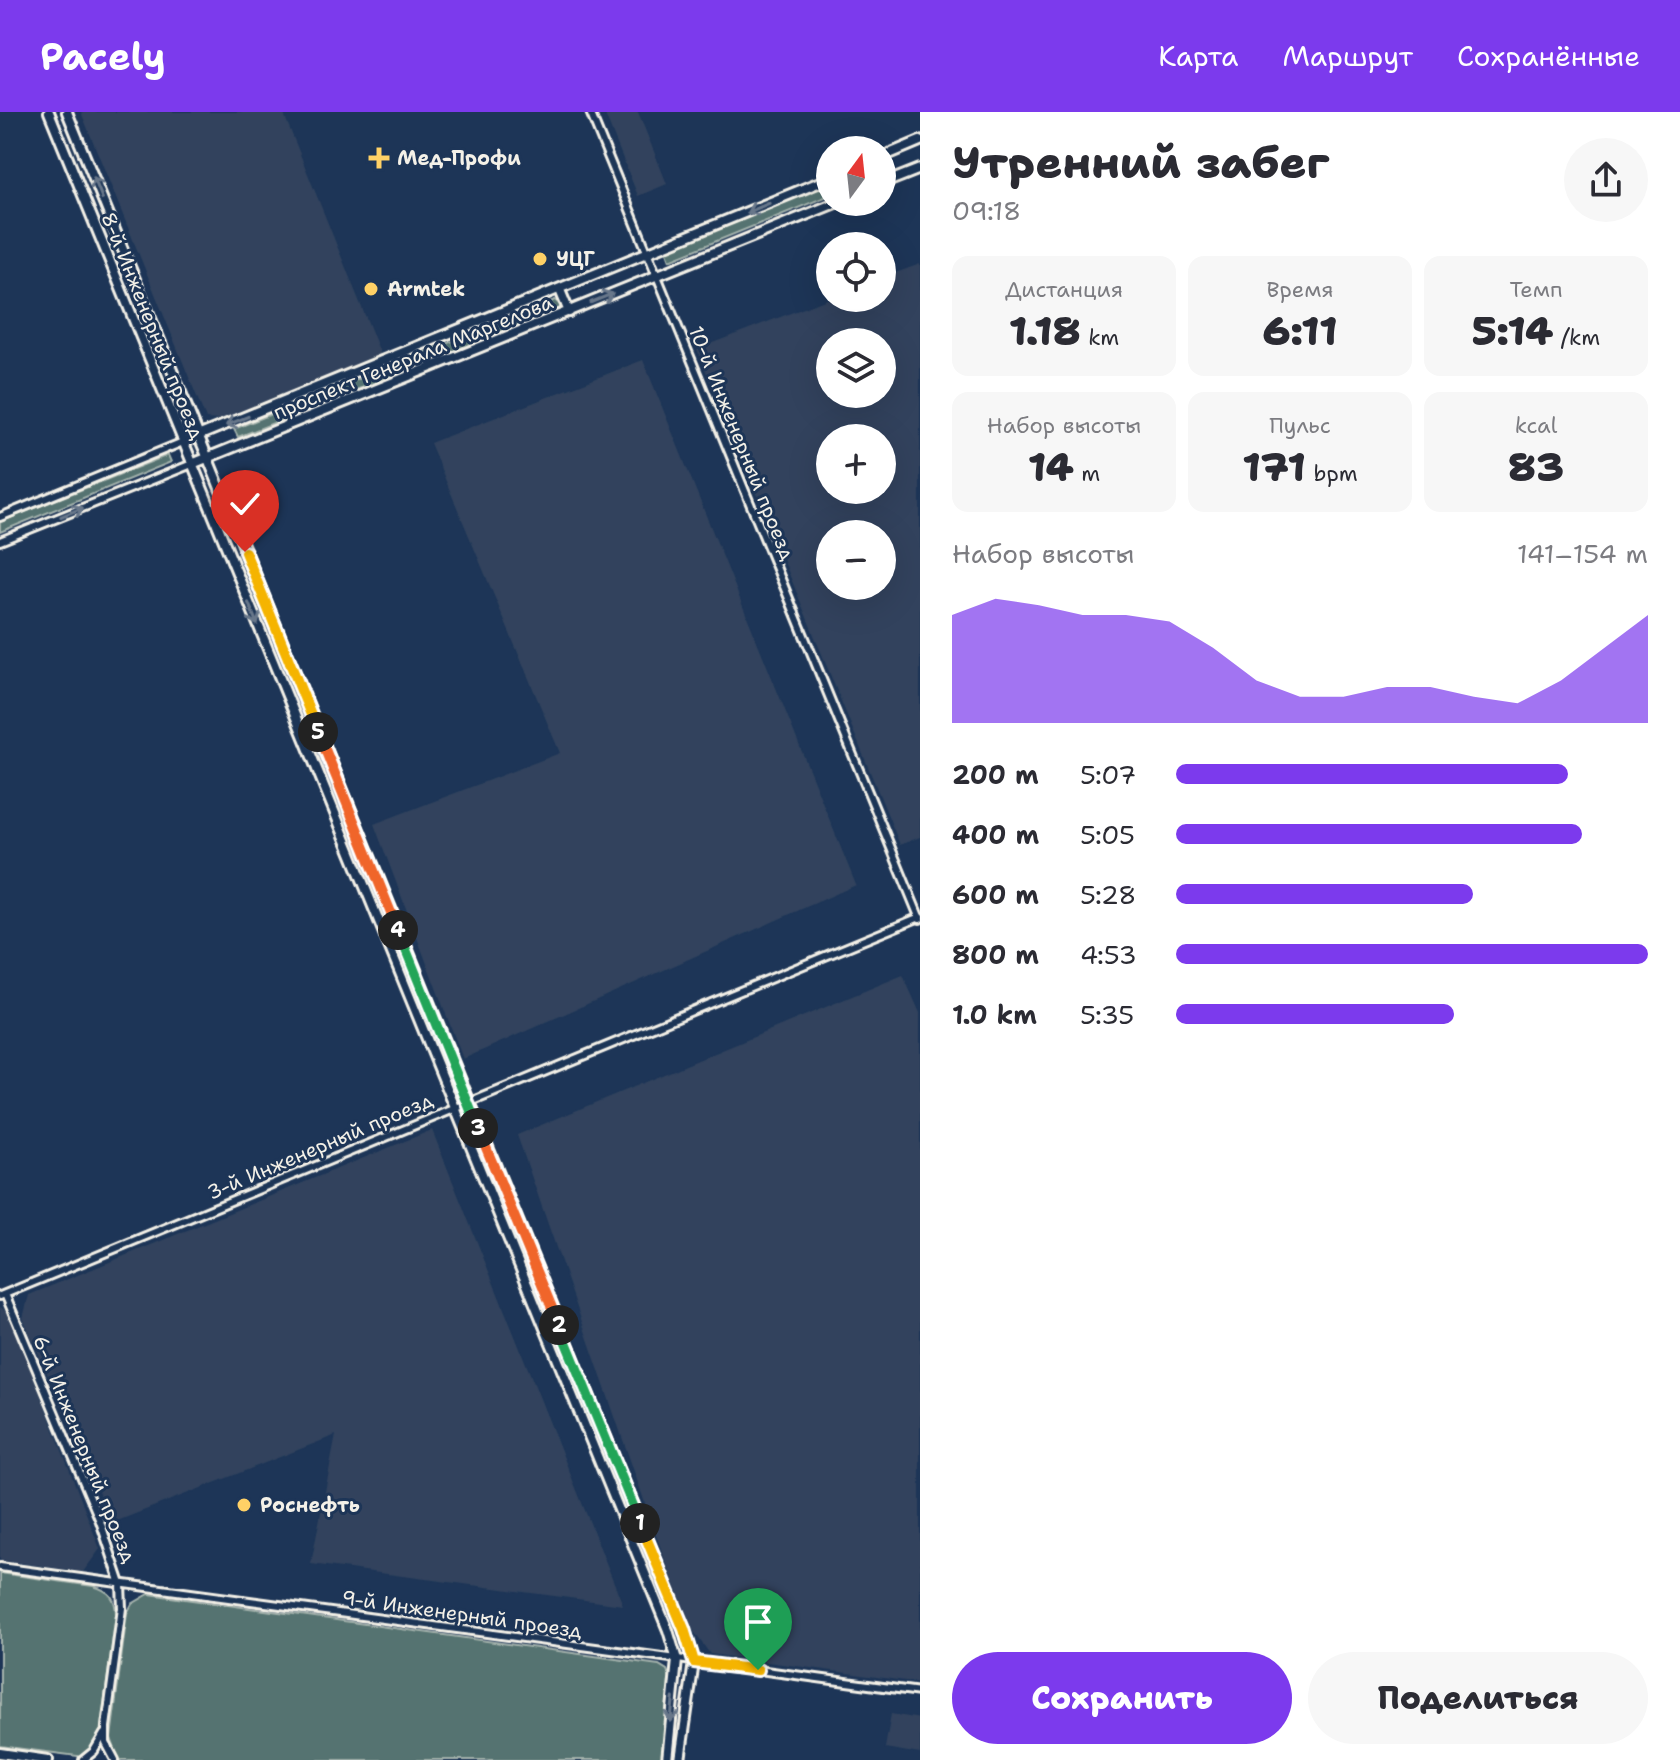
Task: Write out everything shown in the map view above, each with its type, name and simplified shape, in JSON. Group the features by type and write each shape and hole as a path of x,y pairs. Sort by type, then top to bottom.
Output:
{"street":[{"name":"8-й Инженерный проезд","path":"49,112 677,1660 667,1760"},
{"name":"8-й Инженерный проезд","path":"67,112 684,1629 694,1662 680,1760"},
{"name":"10-й Инженерный проезд","path":"590,112 646,255 920,917"},
{"path":"896,151 920,141"},
{"path":"896,178 920,169"},
{"name":"проспект Генерала Маргелова","path":"0,517 816,184"},
{"name":"проспект Генерала Маргелова","path":"0,541 816,211"},
{"path":"560,290 569,312"},
{"path":"162,391 177,384"},
{"name":"3-й Инженерный проезд","path":"3,1295 920,917"},
{"path":"406,991 420,986"},
{"name":"6-й Инженерный проезд","path":"3,1295 100,1521 121,1584 122,1608 106,1727 106,1743 115,1760"},
{"name":"9-й Инженерный проезд","path":"0,1567 920,1692"},
{"path":"83,1760 101,1742 106,1727"},
{"path":"0,1753 48,1760"}],"shaded area":[{"path":"81,112 283,112 381,355 218,420 206,419"},
{"path":"604,112 638,112 667,184 638,196"},
{"path":"920,264 920,837 900,845 697,349 816,303 816,312 896,312 896,273"},
{"path":"643,360 856,885 463,1059 374,824 560,753 430,443"},
{"path":"903,975 920,1013 920,1683 710,1654 686,1621 517,1135"},
{"path":"432,1130 623,1605 311,1564 336,1435 112,1523 23,1318 29,1295"},
{"path":"0,1307 7,1312 14,1326 100,1549 83,1572 0,1560"},
{"path":"891,1714 920,1719 920,1754 885,1748"}],"green space":[{"path":"816,190 816,201 670,260 666,249"},
{"path":"555,300 561,306 559,309 238,437 234,429"},
{"path":"168,455 171,462 0,532 0,522"},
{"path":"0,1573 93,1586 108,1593 115,1604 100,1734 85,1757 0,1746"},
{"path":"149,1594 659,1665 667,1670 672,1682 662,1760 119,1760 111,1738 127,1613 132,1604"}],"place":[{"name":"Мед-Профи","path":"379,158"},
{"name":"УЦГ","path":"540,259"},
{"name":"Armtek","path":"371,289"},
{"name":"Роснефть","path":"244,1505"}],"route":[{"path":"245,552 684,1629 694,1662 758,1670"}]}
